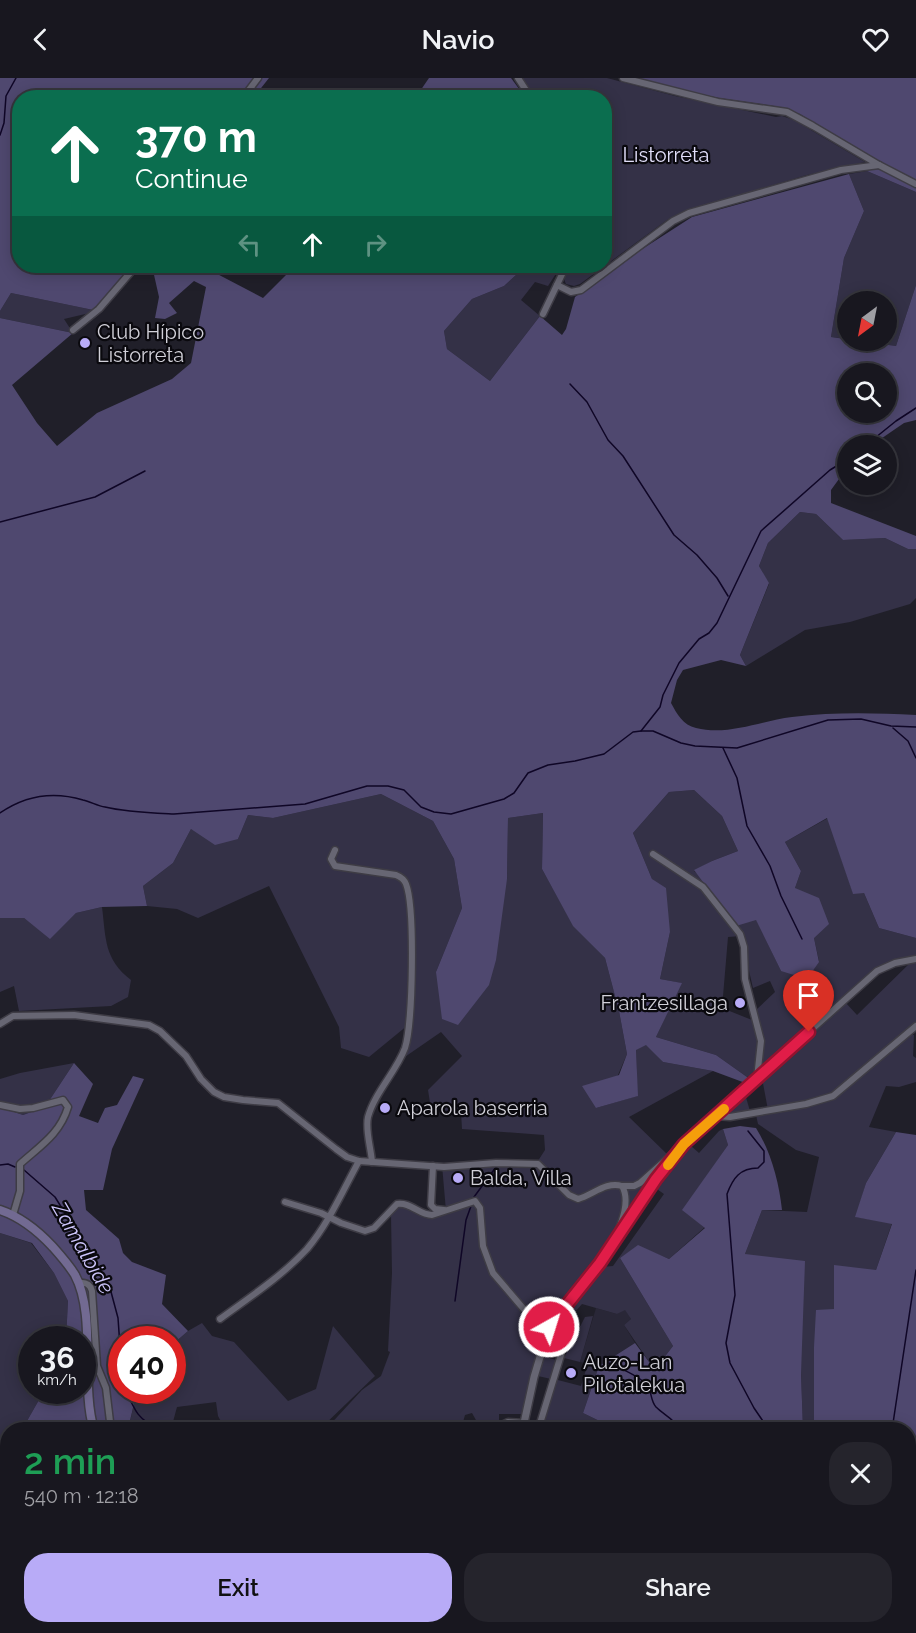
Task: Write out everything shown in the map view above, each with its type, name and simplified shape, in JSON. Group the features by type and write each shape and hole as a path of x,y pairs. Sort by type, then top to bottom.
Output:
{"main road":[{"path":"0,1210 13,1215 34,1229 49,1243 66,1262 78,1283 84,1306 89,1398 93,1422"}],"street":[{"path":"623,78 718,102 787,112 915,183"},
{"path":"612,267 674,221 689,213 841,170 879,165"},
{"path":"73,330 99,309 130,273"},
{"path":"543,314 562,273"},
{"path":"556,285 571,292 580,290 603,273"},
{"path":"334,850 331,859 335,866 396,875 404,880 408,891 411,935 409,1021 404,1049 369,1116 367,1127 372,1162"},
{"path":"653,854 703,887 734,926 743,942 746,963 745,979 761,1041 757,1078"},
{"path":"0,1024 13,1016 74,1015 149,1024 160,1031 186,1056 201,1079 214,1092 224,1097 278,1103 347,1157 359,1161 444,1167 496,1163 538,1164 569,1195 578,1199 606,1186 640,1184 877,971 895,963 916,959"},
{"path":"716,1116 730,1116 806,1104 833,1096 916,1026"},
{"path":"0,1105 20,1109 33,1108 63,1100 68,1107 57,1131 20,1164 20,1191 13,1215"},
{"path":"526,1422 534,1377 549,1327 587,1281 656,1179 684,1144"},
{"path":"220,1319 294,1262 316,1236 359,1161"},
{"path":"433,1166 431,1205 435,1209 447,1210"},
{"path":"611,1248 625,1204 626,1196 622,1186"},
{"path":"285,1202 321,1213 365,1231 374,1228 393,1207 401,1203 426,1215 475,1201 482,1220 483,1246 493,1273 528,1314 549,1327"},
{"path":"78,1283 86,1283 92,1291 98,1366 106,1388 110,1422"},
{"path":"540,1422 561,1355"}],"shaded area":[{"path":"0,78 269,78 260,90 12,90 12,273 132,273 98,311 11,293 0,311"},
{"path":"429,78 511,78 520,90 421,90"},
{"path":"629,78 916,78 916,192 867,171 870,158 800,114 774,106 719,98"},
{"path":"849,174 864,211 844,258 837,291 831,337 837,338 837,351 897,351 897,343 916,285 916,420 904,423 887,435 837,435 837,482 831,490 831,503 916,536 916,549 908,549 885,538 843,540 816,514 800,512 768,543 759,566 769,583 740,655 746,666 721,660 683,670 677,680 671,703 684,722 696,728 708,730 732,729 808,715 854,713 916,715 916,938 879,928 864,893 853,894 827,818 785,842 801,871 795,888 819,898 829,924 814,938 819,962 807,979 781,971 756,920 736,926 694,870 738,851 722,816 694,790 669,792 633,833 652,879 666,888 670,932 660,979 682,983 656,1037 716,1055 747,1077 748,1084 713,1071 663,1062 646,1045 636,1050 638,1096 596,1108 582,1086 619,1075 627,1054 619,1011 605,958 573,926 542,869 543,813 508,818 507,879 496,960 489,985 458,1025 442,1019 436,972 462,908 454,859 433,821 381,794 273,818 248,815 238,839 215,845 191,829 173,863 143,886 147,906 102,907 76,913 50,939 24,918 0,918 0,318 73,333 12,385 37,423 57,446 97,413 172,379 191,363 206,287 194,281 169,303 177,313 165,319 155,318 159,297 154,273 215,273 263,298 288,273 518,273 504,286 472,299 444,331 447,349 490,381 540,316 562,335 566,329 575,297 608,273 612,273 612,270 692,217"},
{"path":"74,1063 93,1084 79,1116 98,1123 105,1108 117,1105 133,1076 144,1079 112,1149 103,1190 84,1190 86,1210 119,1239 123,1253 132,1262 166,1275 162,1304 183,1326 108,1326 108,1404 134,1404 130,1422 27,1422 37,1404 96,1404 96,1326 67,1326 68,1301 54,1273 32,1243 0,1233 0,1107 23,1115 45,1107"},
{"path":"740,1126 756,1128 774,1168 779,1189 782,1210 762,1210 745,1254 805,1261 801,1374 803,1422 602,1422 583,1413 599,1366 635,1343 652,1366 663,1359 673,1346 620,1258 638,1245 669,1259 705,1228 682,1210 728,1145 723,1129"},
{"path":"896,1132 916,1135 916,1422 814,1422 816,1310 834,1309 834,1265 876,1270 892,1224 855,1217 866,1183"},
{"path":"596,1308 617,1314 625,1309 631,1319 624,1325 635,1343 599,1366 580,1362"}],"green space":[{"name":"Listorreta","path":"522,78 607,78 675,96 776,117 782,116 794,120 865,162 807,175 684,211 667,220 612,260 612,90 531,90"},
{"path":"867,171 916,192 916,285 897,343 897,291 839,291 844,258 864,211 849,174"},
{"path":"518,273 556,273 548,286 535,282 521,300 540,316 490,381 447,349 444,331 472,299 504,286"},
{"name":"Listorreta","path":"595,273 574,286 566,284 564,274"},
{"path":"11,293 98,311 64,319 73,333 0,318 0,311"},
{"path":"837,301 837,338 831,337"},
{"path":"800,512 816,514 843,540 885,538 908,549 916,549 916,598 910,604 850,622 805,630 746,666 740,655 769,584 759,566 768,543"},
{"path":"694,790 722,816 738,851 694,871 756,919 781,971 819,961 814,938 795,888 801,871 785,842 828,818 853,893 864,893 879,928 916,938 916,957 884,964 761,1072 747,1077 716,1055 656,1037 681,983 660,979 670,932 633,833 669,792","holes":["741,936 753,988 770,981 775,992 756,1010 757,1022 722,1008 728,937"]},
{"path":"381,794 433,821 454,859 462,908 436,972 507,879 508,818 543,813 542,869 573,925 605,958 619,1011 627,1054 618,1075 596,1108 637,1096 636,1049 647,1044 663,1062 713,1071 629,1117 670,1157 600,1260 545,1331 523,1414 499,1414 499,1422 477,1422 472,1413 465,1415 463,1422 332,1422 362,1390 381,1376 390,1352 388,1351 392,1273 391,1215 395,1208 401,1206 430,1215 446,1211 442,1165 536,1164 545,1150 544,1135 462,1129 461,1112 431,1109 428,1090 462,1056 441,1032 399,1061 408,1025 369,1057 341,1048 339,1027 269,886 198,918 177,909 147,906 143,886 173,863 191,829 238,839 248,815 273,818"},
{"path":"102,907 106,939 111,956 131,980 128,997 111,1006 19,1011 14,986 0,992 0,918 24,918 50,938 76,913"},
{"path":"911,962 916,962 916,1023 907,1035 914,1035 913,1056 916,1058 916,1082 899,1087 886,1086 869,1127 896,1132 866,1183 856,1217 892,1223 876,1270 834,1309 814,1347 814,1422 803,1422 801,1374 745,1254 762,1210 807,1212 819,1157 796,1150 758,1124 756,1115 768,1110 762,1078 846,1003 857,1015"},
{"path":"74,1063 45,1107 23,1115 0,1107 0,1079"},
{"path":"745,1094 750,1111 722,1114"},
{"path":"723,1129 728,1145 683,1210 705,1227 669,1259 638,1246 620,1258 673,1346 663,1359 652,1366 624,1325 631,1319 625,1310 617,1314 582,1304 575,1312 559,1356 543,1351 568,1307 601,1267 613,1266 664,1194 654,1187 687,1146 689,1148 691,1146 699,1153"},
{"path":"0,1233 31,1243 54,1273 68,1301 67,1326 18,1326 18,1404 37,1404 27,1422 0,1422"},
{"path":"593,1316 580,1362 564,1358 585,1317"},
{"path":"202,1323 212,1336 234,1342 288,1401 316,1389 333,1326 375,1376 327,1422 221,1422 216,1402 177,1407 173,1422 130,1422 134,1404 186,1404 186,1333"},
{"path":"543,1356 556,1360 551,1379 538,1376"},
{"path":"588,1363 599,1366 583,1413 602,1422 541,1422 554,1379 581,1386"}],"waterway":[{"path":"0,135 4,123 6,96 16,78"},
{"path":"570,384 587,402 608,440 623,456 674,535 697,555 717,578 728,596"},
{"path":"879,435 916,408"},
{"path":"641,731 660,707 663,695 679,663 699,639 709,633 717,623 761,531 837,466"},
{"path":"0,522 95,497 145,471"},
{"path":"0,813 20,802 50,795 72,797 121,810 174,814 305,804 367,786 388,786 404,790 421,807 434,812 451,814 504,799 514,793 528,773 548,765 604,754 633,732 653,731 681,743 695,746 737,748 828,720 861,719 891,726 916,727"},
{"path":"893,728 908,741 916,758"},
{"path":"723,748 737,778 747,826 770,866 781,896 802,939"},
{"path":"748,1131 764,1151 764,1162 758,1168 746,1170 738,1175 727,1194 735,1295 726,1343 730,1363 764,1422"},
{"name":"Zamalbide","path":"0,1165 8,1164 15,1167"},
{"name":"Zamalbide","path":"474,1197 496,1167"},
{"name":"Zamalbide","path":"24,1170 55,1197 96,1263 110,1288 119,1326"},
{"name":"Zamalbide","path":"455,1301 466,1220 471,1206"},
{"path":"893,1422 916,1270"},
{"path":"609,1363 643,1381 649,1387 656,1407 674,1422"},
{"name":"Zamalbide","path":"132,1404 147,1422"}],"slow traffic":[{"path":"668,1165 684,1144 724,1109"}],"place":[{"name":"Club Hípico Listorreta","path":"85,343"},
{"name":"Frantzesillaga","path":"740,1003"},
{"name":"Aparola baserria","path":"385,1108"},
{"name":"Balda, Villa","path":"458,1178"},
{"name":"Auzo-Lan Pilotalekua","path":"571,1373"}],"route":[{"path":"549,1327 587,1281 656,1179 684,1144 809,1032"}]}
